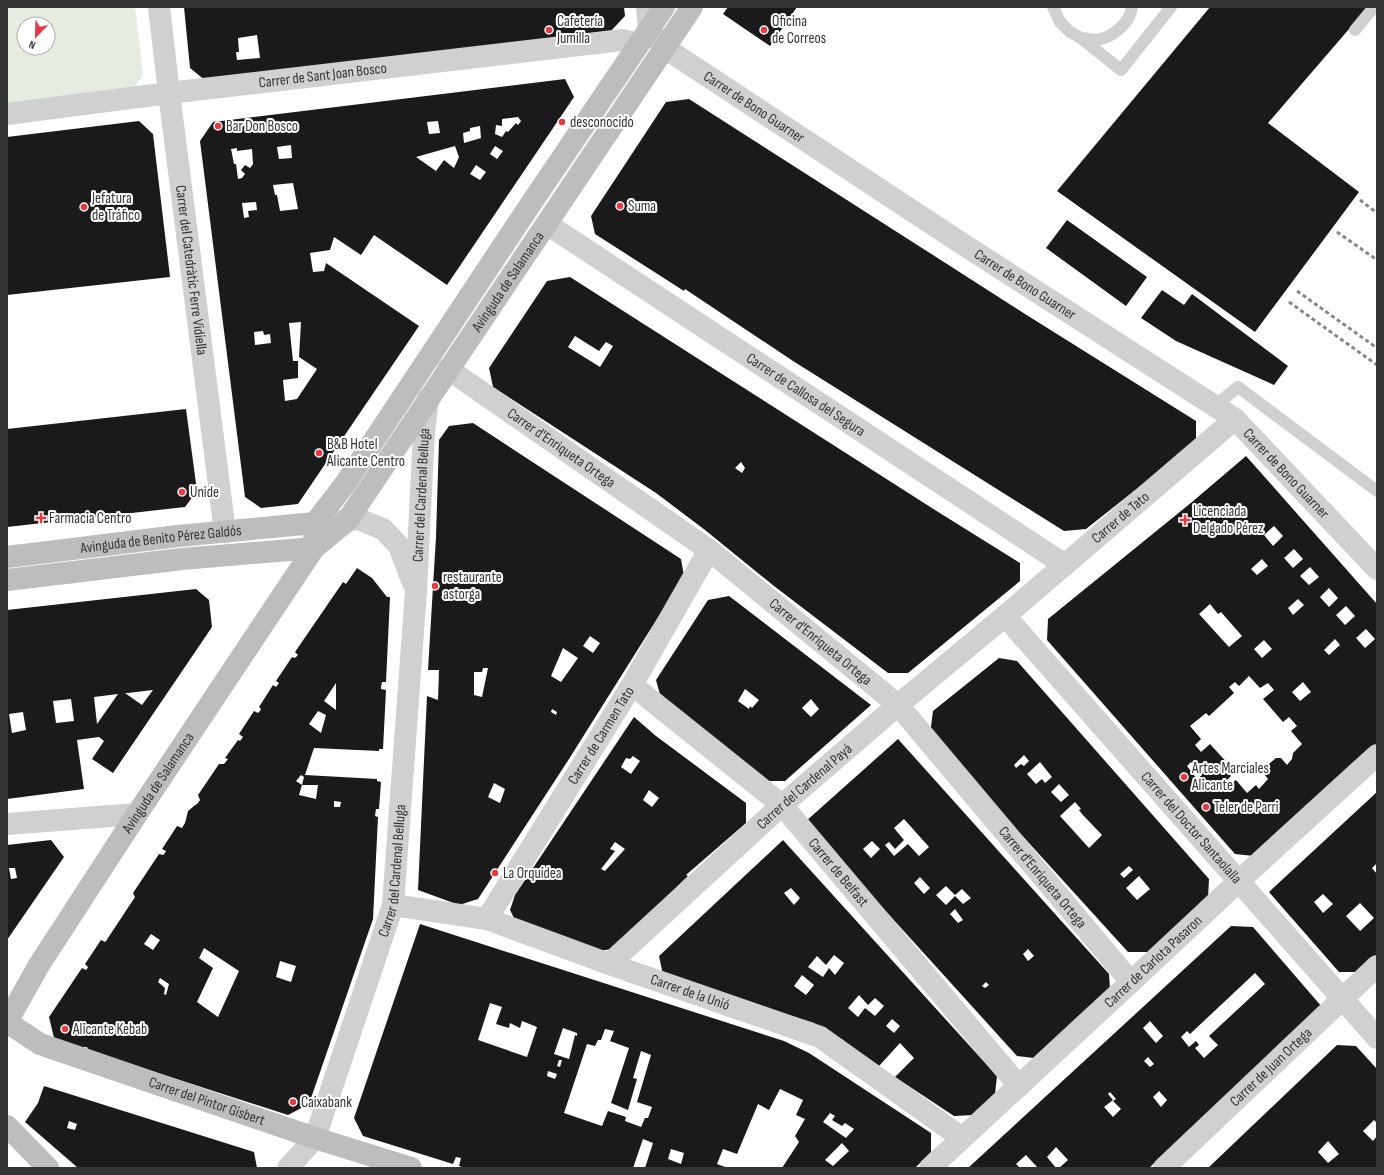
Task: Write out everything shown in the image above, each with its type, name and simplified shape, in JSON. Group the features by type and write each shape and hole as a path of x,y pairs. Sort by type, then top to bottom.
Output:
{"main road":[{"name":"Avinguda de Salamanca","path":"315,523 345,484 664,7"},
{"name":"Avinguda de Salamanca","path":"7,1022 39,965 137,814 314,548 347,521 692,7"},
{"name":"Avinguda de Benito Pérez Galdós","path":"7,557 178,536 315,523"},
{"path":"314,548 315,523"},
{"name":"Avinguda de Benito Pérez Galdós","path":"7,580 182,559 314,548"},
{"name":"Carrer del Pintor Gisbert","path":"7,1022 40,1044 315,1138 371,1161 411,1168"},
{"path":"7,1126 48,1168"}],"street":[{"name":"Carrer del Catedràtic Ferre Vidiella","path":"159,7 225,532"},
{"path":"644,37 647,7"},
{"name":"Carrer de Sant Joan Bosco","path":"7,114 644,37"},
{"name":"Carrer de Bono Guarner","path":"644,37 664,48 961,243 1235,419 1377,569"},
{"name":"Carrer de Callosa del Segura","path":"547,224 1065,565"},
{"name":"Carrer d'Enriqueta Ortega","path":"448,369 709,550 898,705 1132,982"},
{"name":"Carrer del Cardenal Belluga","path":"315,1138 393,905 416,591 424,432 428,399"},
{"name":"Carrer de Tato","path":"1005,616 1235,419"},
{"name":"Carrer del Cardenal Belluga","path":"315,523 358,519 383,529 399,546 416,591"},
{"name":"Carrer de Carmen Tato","path":"487,919 632,685 709,550"},
{"name":"Carrer del Cardenal Payá","path":"609,964 782,805 898,705 1005,616"},
{"name":"Carrer del Doctor Santaolalla","path":"1005,616 1377,1038"},
{"name":"Carrer de Belfast","path":"632,685 782,805 1019,1086"},
{"name":"Carrer de Carlota Pasaron","path":"930,1168 1377,755"},
{"path":"7,824 137,814"},
{"name":"Carrer de la Unió","path":"393,905 487,919 609,964 820,1037 962,1138"},
{"name":"Carrer de Juan Ortega","path":"1164,1168 1377,966"},
{"path":"288,1168 315,1138"}],"lane":[{"path":"1053,7 1060,22 1070,32 1081,38 1121,70 1171,7"},
{"path":"1081,38 1094,40 1109,36 1125,23 1132,7"},
{"path":"1355,30 1374,7"},
{"path":"1215,406 1238,387 1377,491"}],"shaded area":[{"path":"7,7 135,7 143,75 133,89 7,104"}],"building":[{"path":"184,7 624,7 625,16 610,32 206,81 190,68","holes":["257,35 260,58 237,60 236,52 239,52 238,38"]},
{"name":"Oficina de Correos","path":"728,7 797,7 770,46 723,14"},
{"path":"1210,7 1368,7 1268,123 1359,192 1255,332 1057,191"},
{"path":"565,79 574,97 447,285 374,235 361,255 334,237 330,250 310,253 313,272 324,271 326,263 419,326 298,504 261,508 245,497 200,141 213,122","holes":["518,117 521,121 518,125 516,123 508,132 506,131 502,137 495,134 496,125 502,126 502,119","438,121 440,133 429,134 427,122","480,126 481,138 464,143 463,133 470,131 470,128","291,145 292,158 279,159 277,147","455,146 459,157 454,168 444,160 436,171 416,157","495,146 503,151 497,159 490,154","237,148 237,151 252,149 253,164 250,168 245,165 241,170 245,174 242,178 238,179 236,164 234,164 231,149","476,165 486,172 480,180 470,174","293,183 298,209 280,211 277,195 275,195 273,185","256,202 257,210 248,211 249,217 244,218 242,203","301,322 299,357 317,369 297,399 285,401 283,380 298,378 298,361 293,361 289,323","263,331 264,335 270,334 271,343 255,345 254,332"]},
{"path":"689,99 1033,319 1196,421 1196,442 1086,529 1064,531 793,361 685,289 684,291 595,234 591,216 666,102"},
{"name":"Jefatura de Tráfico","path":"139,121 153,134 170,277 7,295 7,137"},
{"path":"1067,220 1147,277 1126,306 1046,248"},
{"path":"570,277 1020,563 1020,581 908,673 888,673 656,493 493,387 489,368 547,281","holes":["575,336 599,351 606,342 613,346 600,367 568,347","741,462 745,468 742,473 735,468"]},
{"path":"1162,290 1184,305 1192,294 1288,366 1274,385 1176,341 1141,318"},
{"path":"186,409 197,491 185,507 7,527 7,429"},
{"path":"473,423 681,559 684,576 569,759 478,899 459,905 418,890 427,696 438,700 439,670 428,670 436,537 439,440 449,426","holes":["590,636 600,643 593,653 583,646","563,648 578,658 561,682 551,676","483,668 488,668 482,697 474,695 474,672 482,672","552,709 557,712 556,715 551,712","494,783 505,789 500,803 488,797"]},
{"path":"1246,456 1377,604 1377,744 1254,856 1235,854 1047,640 1048,619","holes":["1274,526 1283,536 1273,546 1264,535","1294,549 1303,559 1293,568 1284,558","1262,559 1268,566 1257,575 1251,569","1310,567 1319,577 1309,585 1300,576","1329,588 1338,598 1329,607 1320,597","1298,599 1304,605 1293,615 1288,608","1210,604 1218,614 1221,612 1242,636 1229,647 1199,614","1346,606 1355,616 1345,625 1336,615","1366,629 1375,639 1365,648 1356,638","1335,639 1340,645 1329,655 1324,650","1264,640 1272,649 1262,658 1254,649","1249,676 1260,688 1268,683 1274,690 1263,699 1283,722 1289,717 1297,726 1291,731 1302,744 1293,753 1292,759 1287,765 1281,758 1276,758 1263,769 1264,774 1268,779 1259,789 1256,785 1247,793 1236,780 1231,784 1227,780 1231,776 1227,771 1231,767 1210,744 1201,752 1195,745 1201,739 1190,726 1206,713 1209,716 1234,693 1229,687 1235,682 1239,686","1303,682 1311,692 1300,701 1292,692","1191,762 1202,775 1197,779 1187,766"]},
{"path":"357,568 372,578 387,597 390,597 386,682 382,682 381,687 381,689 386,690 383,749 379,749 379,751 314,748 305,775 377,779 377,781 381,782 379,809 376,809 375,816 378,817 373,919 309,1104 288,1115 87,1050 88,1048 86,1047 80,1050 55,1042 49,1017 82,968 87,969 88,967 85,964 101,940 106,941 135,897 133,893 159,854 163,855 165,853 166,851 162,849 177,826 182,828 188,811 200,800 198,795 219,764 224,764 228,759 225,758 238,740 240,741 243,737 239,734 254,711 258,713 260,711 261,709 259,707 273,685 276,687 279,683 276,681 292,657 295,658 298,655 295,652 343,582 346,584","holes":["336,683 336,710 324,701","318,711 326,715 321,733 309,724","301,775 304,777 302,785 296,781","302,785 318,785 316,799 299,795","334,801 341,802 340,807 334,807","151,934 160,940 153,950 144,944","204,948 239,971 218,1017 197,1002 213,968 199,958","280,961 296,966 291,982 276,977","160,978 169,984 166,995 164,994 165,988 158,982"]},
{"path":"196,589 209,600 212,627 113,773 92,759 104,741 99,737 77,740 84,789 7,799 7,610","holes":["153,690 142,705 125,693","118,694 97,724 94,697","71,699 74,721 56,723 53,701","23,712 26,730 12,733 9,714"]},
{"path":"729,596 871,705 785,781 765,781 662,702 656,680 708,600","holes":["745,689 759,700 752,708 750,706 749,709 738,701","811,699 819,709 811,717 802,708"]},
{"path":"999,658 1017,661 1209,879 1208,899 1149,952 1128,952 930,734 933,711","holes":["1024,755 1029,761 1024,766 1021,764 1016,768 1014,765","1040,762 1052,777 1045,783 1042,779 1036,784 1027,774","1059,784 1069,795 1061,802 1051,792","1075,802 1081,809 1079,810 1082,814 1102,835 1089,848 1060,816","1129,866 1133,870 1124,878 1120,874","1139,876 1150,889 1137,900 1126,888"]},
{"path":"634,717 656,736 746,803 746,823 686,875 688,876 613,949 591,952 519,928 510,910 515,895","holes":["633,756 640,761 631,774 621,767 626,758 630,759","649,790 659,798 652,807 643,800","615,842 625,849 605,871 601,869 615,851 610,849"]},
{"path":"898,739 1109,974 1110,989 1034,1058 1017,1056 805,822","holes":["904,819 929,847 919,856 908,844 894,856 885,845 889,842 895,849 904,840 894,828","872,841 880,849 871,858 863,849","920,877 930,888 924,894 914,883","946,886 955,895 962,889 971,898 963,904 955,896 946,905 936,895","955,909 963,920 958,923 950,914","1028,949 1034,956 1028,961 1023,954","986,982 989,985 985,988 982,986"]},
{"path":"1377,792 1377,863 1372,868 1377,874 1377,956 1359,972 1339,972 1269,892","holes":["1323,894 1333,904 1323,913 1314,902","1360,903 1374,918 1360,931 1346,916"]},
{"path":"51,840 64,857 7,940 7,845","holes":["9,868 15,868 17,878 11,879"]},
{"path":"783,840 997,1076 995,1094 974,1115 954,1116 895,1077 914,1058 900,1043 879,1066 814,1023 663,975 659,956","holes":["791,888 800,898 794,905 784,893","834,955 844,963 835,975 829,968 823,977 808,967 817,956 826,965","802,975 814,985 806,995 794,986","859,995 868,1005 875,998 884,1006 875,1016 865,1008 858,1017 848,1008","892,1019 900,1026 894,1033 886,1026"]},
{"path":"420,924 784,1041 809,1053 931,1133 931,1152 915,1168 782,1168 799,1142 795,1136 805,1119 796,1115 803,1100 780,1089 769,1110 758,1104 737,1154 723,1149 717,1164 728,1168 645,1168 653,1143 643,1139 633,1168 465,1168 459,1166 461,1158 456,1157 453,1164 363,1136 354,1118","holes":["490,1003 502,1007 496,1024 509,1028 510,1023 520,1028 522,1021 537,1027 527,1057 478,1040","563,1028 577,1033 577,1036 575,1035 569,1059 554,1054","605,1029 614,1031 610,1041 629,1048 611,1103 628,1110 637,1079 633,1078 641,1051 651,1055 637,1102 652,1107 648,1118 645,1118 641,1127 625,1121 626,1117 608,1111 602,1126 564,1113 587,1044 595,1046 598,1040 601,1040","559,1060 562,1060 560,1067 557,1066","548,1071 557,1074 555,1079 547,1076","830,1113 835,1116 832,1120 842,1126 845,1123 854,1129 846,1138 823,1122","842,1143 849,1151 833,1166 825,1160","671,1149 684,1153 681,1164 668,1159"]},
{"path":"1231,926 1253,927 1322,1007 1149,1168 1059,1168 1068,1160 1056,1147 1047,1157 1056,1168 1038,1168 1026,1155 1016,1164 1020,1168 968,1168","holes":["1255,973 1265,984 1209,1036 1218,1045 1204,1058 1195,1048 1199,1045 1196,1041 1189,1047 1181,1037 1187,1031 1190,1034","1150,1021 1163,1036 1156,1043 1143,1028","1148,1057 1154,1064 1150,1067 1144,1061","1159,1091 1167,1100 1161,1107 1153,1097","1110,1092 1116,1099 1113,1101 1121,1109 1113,1117 1104,1107 1113,1100 1108,1094"]},
{"path":"1337,1045 1356,1046 1377,1069 1377,1123 1374,1120 1363,1131 1373,1141 1377,1136 1377,1168 1208,1168","holes":["1328,1141 1339,1154 1328,1163 1318,1152"]},
{"path":"44,1086 254,1152 257,1168 78,1168 25,1122 38,1103","holes":["69,1121 77,1124 75,1130 67,1128"]}],"railway":[{"path":"1360,200 1377,213"},
{"path":"1337,232 1377,260"},
{"path":"1297,291 1377,348"},
{"path":"1289,302 1377,365"}],"place":[{"name":"Cafetería Jumilla","path":"549,30"},
{"name":"Oficina de Correos","path":"764,30"},
{"name":"desconocido","path":"562,122"},
{"name":"Bar Don Bosco","path":"218,126"},
{"name":"Suma","path":"620,206"},
{"name":"Jefatura de Tráfico","path":"84,207"},
{"name":"B&B Hotel Alicante Centro","path":"319,453"},
{"name":"Unide","path":"182,492"},
{"name":"Farmacia Centro","path":"41,518"},
{"name":"Licenciada Delgado Pérez","path":"1185,520"},
{"name":"restaurante astorga","path":"435,586"},
{"name":"Artes Marciales Alicante","path":"1184,777"},
{"name":"Teler de Parri","path":"1206,807"},
{"name":"La Orquídea","path":"495,873"},
{"name":"Alicante Kebab","path":"65,1029"},
{"name":"Caixabank","path":"293,1102"}]}
